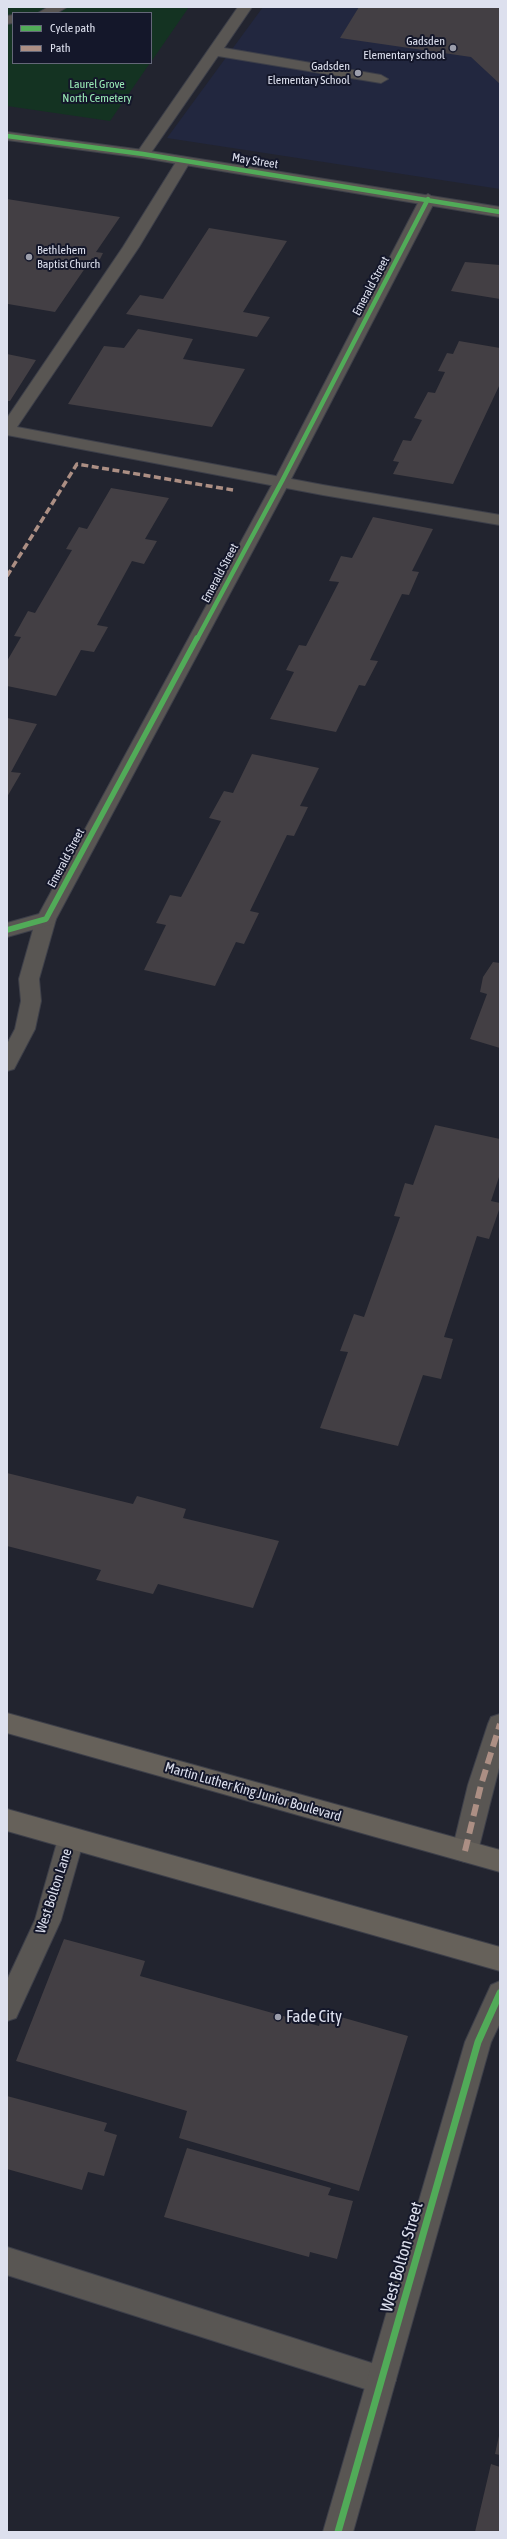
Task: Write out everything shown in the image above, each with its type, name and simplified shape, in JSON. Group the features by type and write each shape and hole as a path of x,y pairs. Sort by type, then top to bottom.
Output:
{"main road":[{"name":"Martin Luther King Junior Boulevard","path":"7,1723 500,1861"},
{"path":"7,1820 500,1959"}],"street":[{"path":"144,154 245,7"},
{"path":"215,51 381,79"},
{"name":"May Street","path":"7,136 144,154 183,162 428,199 500,212"},
{"path":"183,162 131,247 7,430 324,490 500,520"},
{"name":"Emerald Street","path":"7,1064 25,1029 31,1001 29,979 46,918 282,481 428,199"},
{"path":"7,930 46,918"},
{"path":"465,1851 481,1784 500,1724"},
{"name":"West Bolton Lane","path":"7,2009 48,1920 71,1839"},
{"name":"West Bolton Street","path":"338,2532 478,2042 500,1993"},
{"path":"7,2261 381,2380"}],"shaded area":[{"name":"Gadsden Elementary School","path":"263,7 500,7 500,189 167,138"}],"green space":[{"name":"Laurel Grove North Cemetery","path":"7,7 189,7 152,61 152,12 12,12 12,64 149,64 110,121 7,106"}],"building":[{"name":"Gadsden Elementary school","path":"359,7 500,7 500,84 471,57 340,38"},
{"path":"7,199 120,217 96,252 103,253 100,259 92,258 55,312 8,304 7,306"},
{"path":"209,228 287,241 243,312 270,317 257,337 126,314 140,295 163,299"},
{"path":"465,262 500,265 500,299 451,291"},
{"path":"138,329 193,339 183,359 245,369 212,427 68,404 104,346 124,348"},
{"path":"459,341 500,348 500,384 453,484 393,474 399,462 393,461 403,440 411,441 422,420 414,418 428,392 435,393 445,372 438,371 447,353 453,354"},
{"path":"7,354 36,360 10,401 7,401"},
{"path":"111,488 169,498 145,539 157,541 144,564 132,561 97,625 108,627 94,652 81,650 56,696 7,686 7,661 21,637 14,636 28,611 35,613 72,550 66,549 79,527 87,529"},
{"path":"373,517 433,529 412,571 419,572 409,595 402,594 370,660 378,661 365,686 359,685 336,732 270,719 294,672 286,670 299,645 306,646 339,582 329,581 341,556 352,558"},
{"path":"7,718 37,724 11,772 21,773 7,797"},
{"path":"252,754 319,768 300,806 308,807 294,836 287,835 250,911 259,913 244,944 236,942 215,986 144,970 166,925 156,923 170,895 181,897 221,821 209,818 224,791 233,793"},
{"path":"493,962 500,963 500,1048 470,1039 487,994 480,992 483,977"},
{"path":"435,1125 500,1139 500,1174 491,1201 500,1203 500,1207 489,1239 477,1236 444,1337 453,1339 441,1379 423,1375 398,1446 320,1428 348,1352 340,1351 354,1314 364,1317 400,1217 394,1216 405,1183 413,1185"},
{"path":"7,1473 133,1504 137,1496 186,1509 183,1518 279,1541 253,1608 158,1584 153,1594 96,1580 101,1570 7,1546"},
{"path":"64,1939 145,1961 140,1976 319,2026 323,2012 408,2036 359,2191 179,2138 187,2111 16,2061"},
{"path":"7,2096 107,2123 104,2131 117,2135 104,2176 88,2172 82,2190 7,2169"},
{"path":"187,2148 331,2188 328,2195 353,2201 337,2259 310,2252 309,2257 164,2217"},
{"path":"499,2436 500,2437 500,2455 495,2454"},
{"path":"491,2464 500,2467 500,2532 475,2532"}],"marked path":[{"path":"7,576 77,464 233,490"},
{"path":"465,1851 481,1785 500,1724"}],"cycle path":[{"path":"7,136 143,154 500,212"},
{"path":"7,930 46,919 282,481 428,199"},
{"path":"338,2532 478,2042 500,1993"}],"place":[{"name":"Gadsden Elementary school","path":"453,48"},
{"name":"Gadsden Elementary School","path":"358,73"},
{"name":"Bethlehem Baptist Church","path":"29,257"},
{"name":"Fade City","path":"278,2017"}]}
